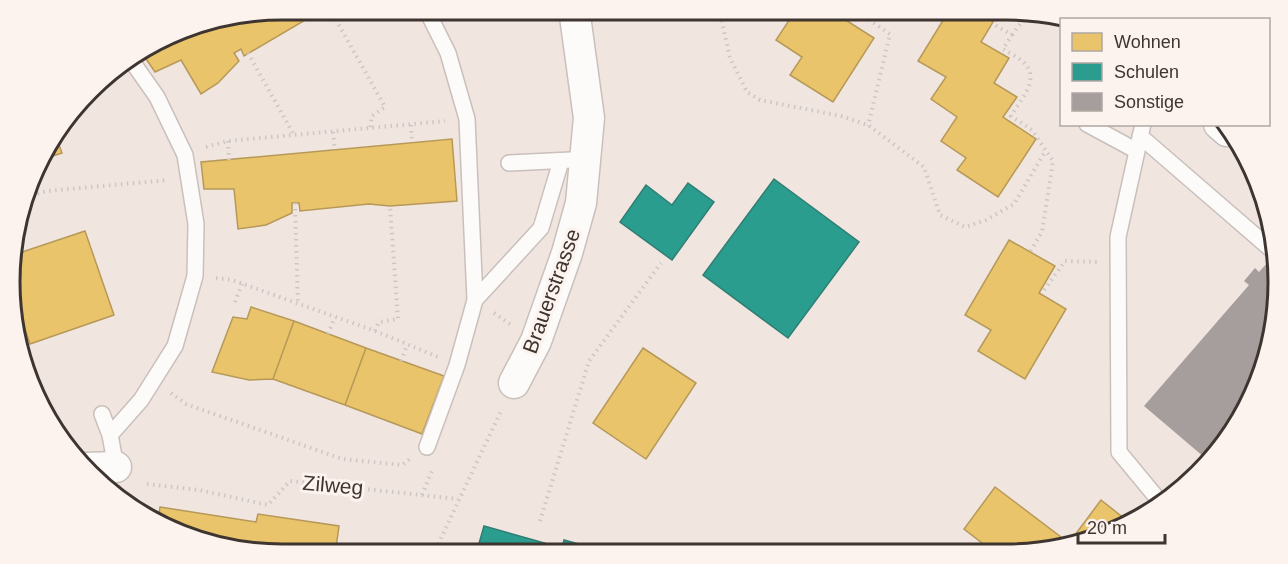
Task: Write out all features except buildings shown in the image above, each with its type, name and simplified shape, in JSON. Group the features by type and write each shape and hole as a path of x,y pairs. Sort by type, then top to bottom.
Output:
{"street":[{"name":"Brauerstrasse","path":"514,383 536,341 567,253 580,203 574,160 589,118 576,20"},
{"path":"96,468 116,467"}],"lane":[{"path":"427,447 457,366 476,300 467,119 448,53 432,20"},
{"path":"110,435 141,400 175,346 195,276 196,224 185,155 157,97 135,65"},
{"path":"1096,126 1140,137 1265,244"},
{"path":"1140,137 1118,237 1119,452 1156,497"},
{"path":"476,300 541,228 574,160 509,163"},
{"path":"102,414 110,435 116,467"}],"path":[{"path":"336,20 385,107 372,116 370,128"},
{"path":"721,20 730,58 747,92 760,100 841,117 868,126 924,167 940,215 965,227 986,220 1014,204 1046,150"},
{"path":"868,126 890,34 869,20"},
{"path":"995,20 995,25 1012,35"},
{"path":"1023,20 1003,50 1024,62 1030,72 1031,84 1011,116 1032,130 1053,161 1042,232 1030,252"},
{"path":"248,53 294,135"},
{"path":"220,142 467,119"},
{"path":"411,125 412,143"},
{"path":"333,132 335,150"},
{"path":"228,141 230,160"},
{"path":"34,195 47,191 189,178"},
{"path":"295,203 298,305"},
{"path":"375,331 379,322 398,319 390,206"},
{"path":"1044,290 1065,261 1101,262"},
{"path":"540,521 589,361 660,263"},
{"path":"195,276 232,280 375,331 457,366"},
{"path":"235,302 242,284"},
{"path":"476,300 536,341"},
{"path":"328,334 335,317"},
{"path":"401,361 407,345"},
{"path":"153,381 186,404 342,459 402,465 427,447"},
{"path":"438,544 514,383"},
{"name":"Zilweg","path":"147,484 199,490 268,505 290,480 458,499"}]}
